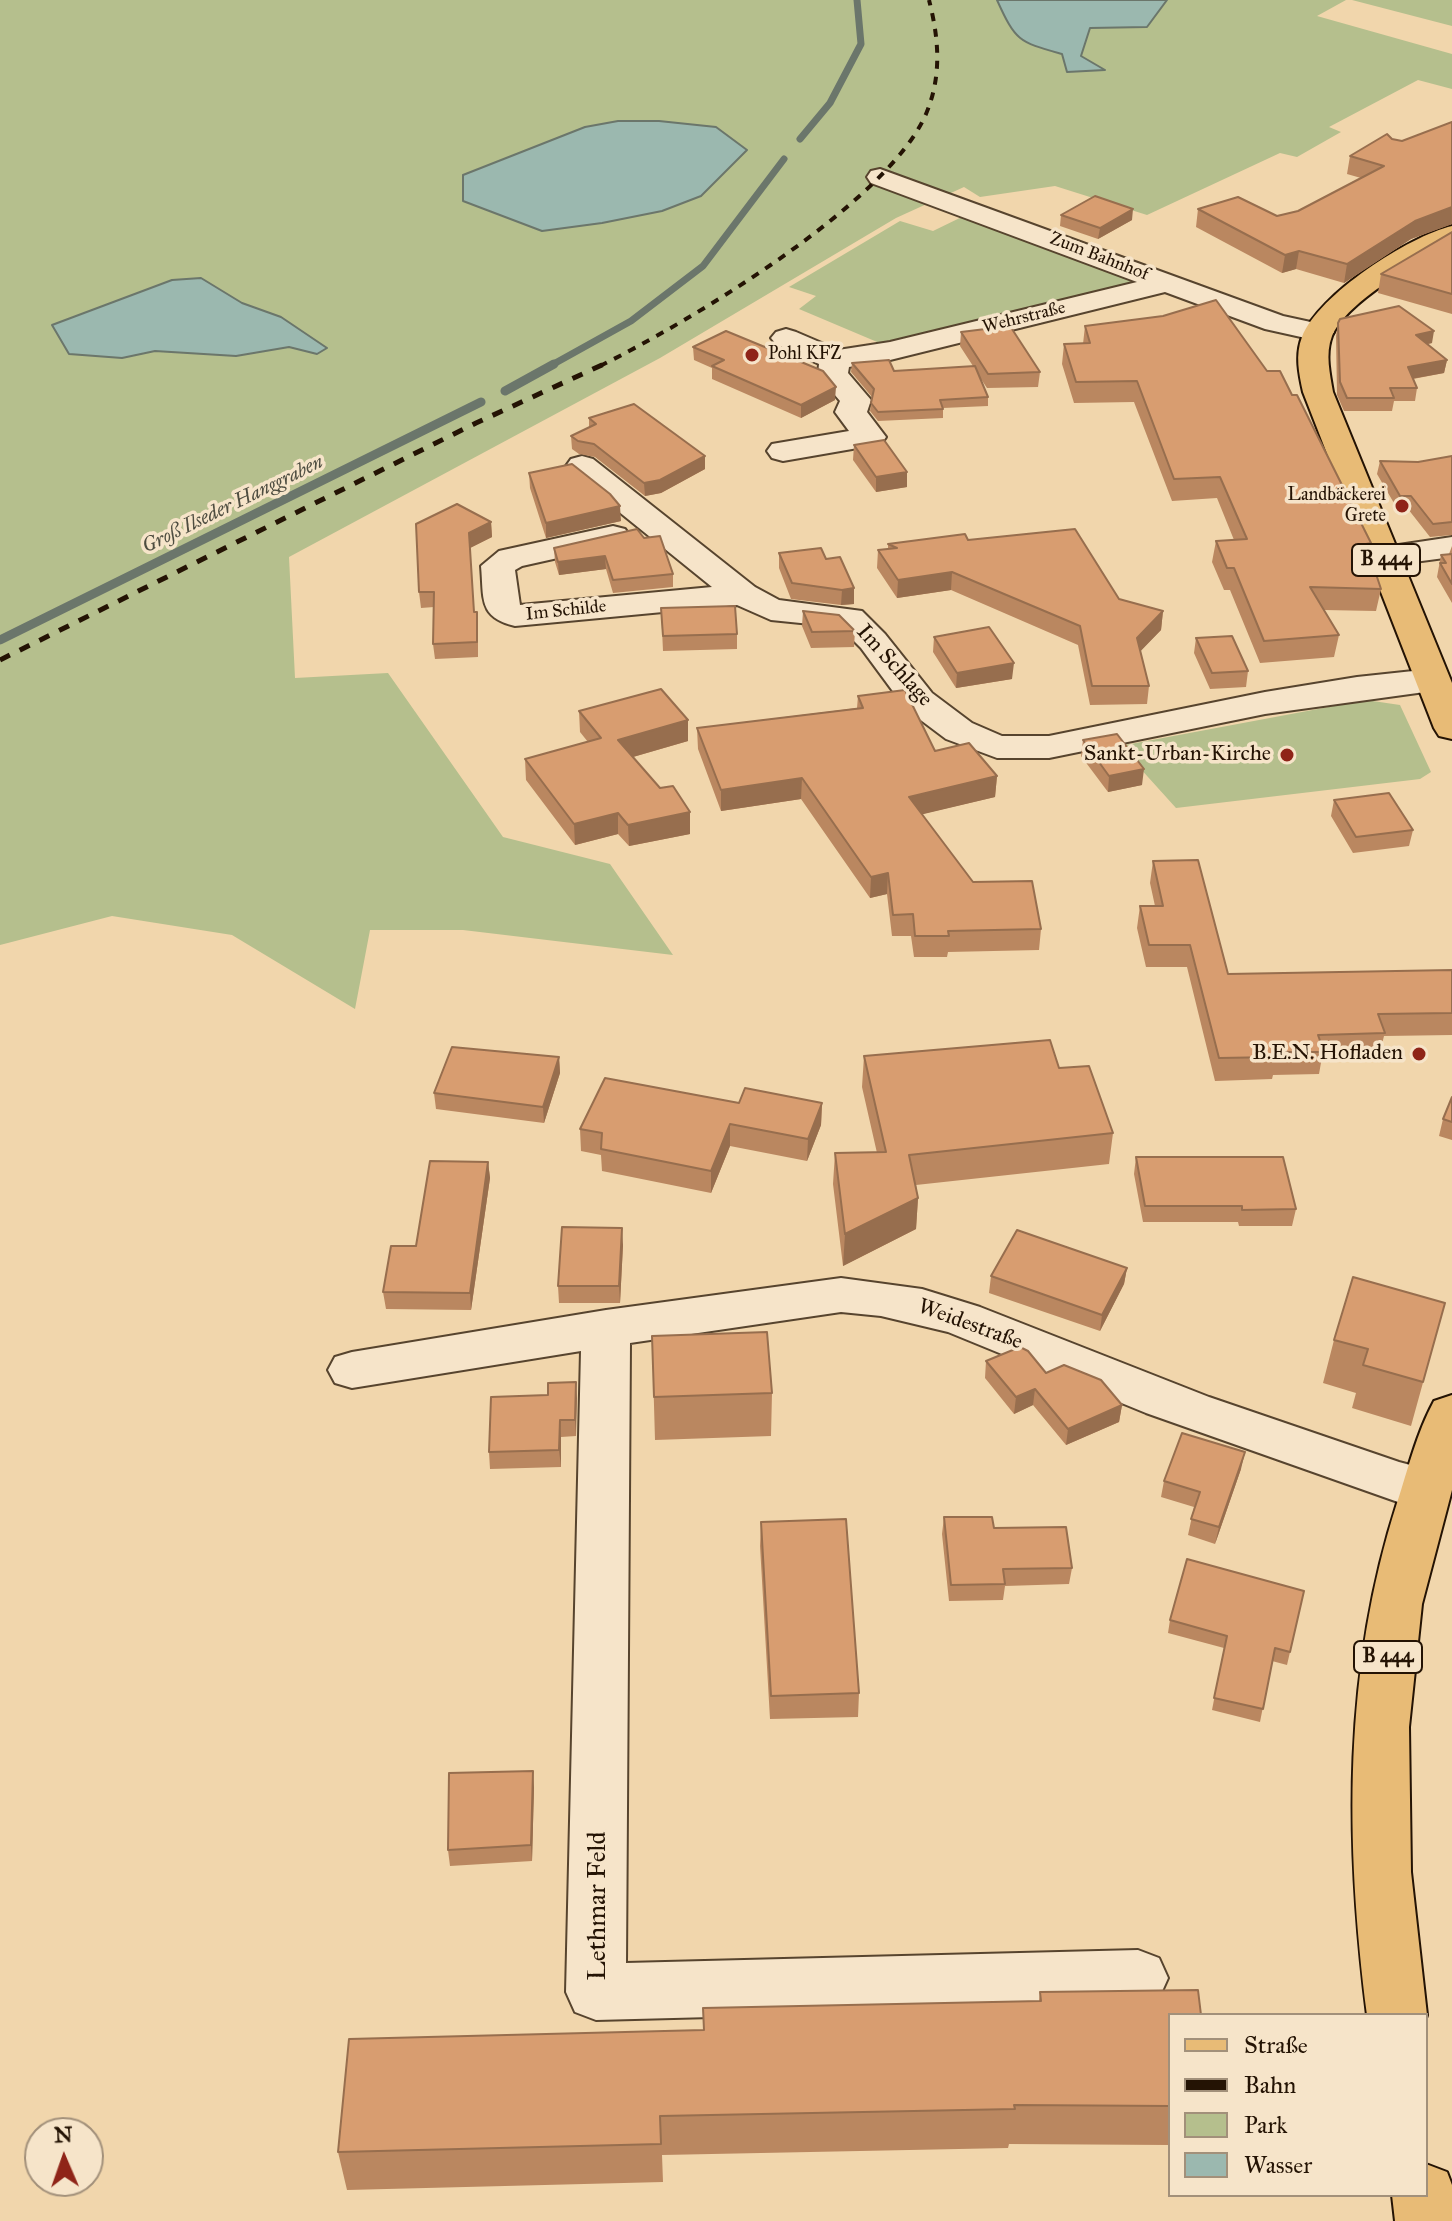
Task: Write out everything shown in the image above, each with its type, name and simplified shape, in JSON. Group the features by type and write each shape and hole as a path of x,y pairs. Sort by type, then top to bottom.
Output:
{"main road":[{"path":"1319,332 1346,303 1393,268 1426,245 1452,234"},
{"name":"B 444","path":"1319,332 1313,368 1318,392 1444,700"},
{"name":"B 444","path":"1397,2013 1385,1930 1379,1829 1384,1705 1391,1630 1426,1488 1452,1414"},
{"path":"1424,2197 1427,2221"}],"street":[{"name":"Zum Bahnhof","path":"880,177 1275,323 1319,332"},
{"name":"Wehrstraße","path":"834,360 890,351 1167,283"},
{"path":"783,451 870,437 851,412 856,400 833,375 834,360 786,338"},
{"name":"Im Schlage","path":"582,466 743,594 771,610 850,618 873,641 919,701 959,731 997,747 1049,747 1265,703 1357,688 1444,700"},
{"name":"Im Schilde","path":"658,526 511,558 498,566 503,610 515,616 743,594"},
{"path":"1384,556 1452,547"},
{"name":"Weidestraße","path":"352,1370 606,1328 841,1295 875,1296 935,1308 1162,1400 1398,1482 1426,1488"},
{"name":"Lethmar Feld","path":"606,1328 596,1992 1138,1978"}],"green space":[{"path":"0,0 1346,0 1317,16 1452,54 1452,89 1418,80 1329,127 1341,132 1297,157 1280,153 1147,215 1055,186 980,197 964,187 896,218 660,358 289,557 295,678 388,673 503,837 610,864 673,955 463,930 370,930 355,1009 232,935 112,916 0,945"},
{"path":"1352,0 1452,0 1452,26"},
{"path":"970,213 1147,281 889,347 799,309 816,296 789,287 900,221 933,231"},
{"path":"1366,700 1400,705 1431,772 1420,779 1176,808 1120,746"}],"water":[{"path":"997,0 1167,0 1147,27 1090,28 1081,56 1105,70 1067,72 1062,54 1020,38"},
{"path":"618,121 659,121 716,127 747,150 701,196 662,211 602,223 542,231 463,201 463,175 585,127"},
{"path":"201,278 242,303 281,317 327,348 317,354 289,347 236,356 155,351 122,358 69,354 52,325 172,280"}],"building":[{"path":"1452,122 1452,207 1415,221 1347,264 1299,251 1285,255 1198,209 1238,197 1277,216 1298,211 1384,166 1350,156 1387,134 1392,139 1402,141"},
{"path":"1095,196 1133,209 1100,228 1061,215"},
{"path":"1452,232 1452,294 1381,274"},
{"path":"1216,300 1267,371 1280,371 1292,395 1297,395 1371,543 1366,544 1381,589 1310,587 1339,635 1264,641 1234,568 1227,568 1216,541 1247,539 1220,477 1174,479 1137,381 1076,382 1064,344 1090,343 1085,326 1163,316"},
{"path":"1399,306 1434,331 1416,335 1447,360 1408,367 1417,388 1390,388 1394,398 1347,398 1340,382 1340,319"},
{"path":"1010,326 1040,372 988,374 961,332"},
{"path":"726,331 823,371 836,387 801,405 712,366 724,360 693,347"},
{"path":"889,360 894,371 975,366 988,397 940,400 943,409 878,412 871,403 874,389 852,363"},
{"path":"634,404 705,456 660,480 644,483 594,444 578,441 571,436 596,424 589,418"},
{"path":"884,440 907,472 876,477 854,445"},
{"path":"1452,456 1452,522 1433,524 1411,496 1400,496 1380,461 1418,462"},
{"path":"572,464 610,494 620,506 546,523 529,473"},
{"path":"457,504 491,522 469,533 477,642 433,644 434,592 419,592 416,524"},
{"path":"637,529 644,538 660,536 673,574 613,580 605,556 558,562 554,548"},
{"path":"1075,529 1119,599 1163,611 1137,638 1149,686 1092,686 1080,626 952,572 898,580 878,550 897,548 888,544 965,534 968,540"},
{"path":"821,548 826,559 840,557 854,588 842,590 792,583 779,553"},
{"path":"1452,554 1452,584 1440,563 1446,563 1441,555"},
{"path":"735,606 737,634 663,636 661,608"},
{"path":"803,611 839,615 855,631 812,632"},
{"path":"989,627 1014,663 957,673 934,637"},
{"path":"1232,636 1248,671 1212,673 1196,638"},
{"path":"661,689 688,720 618,740 660,788 673,786 690,812 628,825 618,813 574,824 525,759 601,738 579,711"},
{"path":"905,690 935,751 969,743 997,776 909,797 973,882 1032,881 1041,929 948,931 949,936 915,936 913,914 893,915 888,873 871,877 802,778 721,790 697,728 863,708 858,696"},
{"path":"1117,734 1144,769 1109,776 1083,740"},
{"path":"1389,793 1413,830 1356,837 1334,800"},
{"path":"1198,860 1228,974 1452,970 1452,1013 1378,1014 1385,1033 1318,1035 1324,1052 1276,1052 1277,1057 1219,1058 1190,945 1149,945 1140,906 1163,906 1153,861"},
{"path":"1050,1040 1059,1068 1089,1066 1113,1133 909,1155 918,1198 845,1234 835,1153 886,1152 864,1056"},
{"path":"452,1047 559,1057 543,1107 434,1093"},
{"path":"605,1078 739,1103 745,1088 822,1103 808,1139 730,1124 711,1171 601,1149 602,1133 580,1129"},
{"path":"1452,1097 1452,1122 1443,1119"},
{"path":"1136,1157 1283,1157 1296,1209 1145,1206"},
{"path":"430,1161 488,1162 470,1293 383,1292 391,1246 416,1246"},
{"path":"562,1227 622,1228 619,1286 558,1286"},
{"path":"1017,1230 1127,1268 1102,1315 991,1276"},
{"path":"1353,1277 1445,1303 1423,1382 1363,1365 1368,1349 1334,1340"},
{"path":"767,1332 772,1393 654,1397 652,1336"},
{"path":"1020,1347 1028,1351 1046,1373 1064,1365 1101,1380 1122,1405 1068,1429 1035,1389 1016,1397 986,1361"},
{"path":"576,1382 575,1420 560,1420 559,1450 489,1452 491,1397 548,1395 548,1383"},
{"path":"1182,1433 1245,1452 1219,1527 1191,1519 1200,1492 1164,1481"},
{"path":"944,1517 992,1517 994,1528 1066,1527 1072,1568 1003,1569 1005,1584 951,1585"},
{"path":"846,1519 859,1693 771,1696 761,1522"},
{"path":"1187,1559 1304,1591 1290,1652 1275,1648 1263,1709 1214,1698 1227,1636 1170,1620"},
{"path":"533,1771 531,1845 448,1850 449,1773"},
{"path":"1198,1990 1201,2013 1168,2013 1168,2106 1014,2105 1015,2109 660,2116 661,2144 338,2152 349,2039 704,2030 703,2008 1041,2001 1040,1992"}],"waterway":[{"name":"Groß Ilseder Hanggraben","path":"800,139 830,103 861,44 857,0"},
{"name":"Groß Ilseder Hanggraben","path":"550,366 631,321 703,266 784,159"},
{"name":"Groß Ilseder Hanggraben","path":"505,391 554,364"},
{"name":"Groß Ilseder Hanggraben","path":"0,640 481,402"}],"railway":[{"path":"602,365 683,321 782,257 871,185 904,149 926,114 935,86 937,43 929,0"},
{"path":"0,660 476,423 602,365"}],"place":[{"name":"Pohl KFZ","path":"752,355"},
{"name":"Landbäckerei Grete","path":"1402,506"},
{"name":"Sankt-Urban-Kirche","path":"1287,755"},
{"name":"B.E.N. Hofladen","path":"1419,1054"}]}
